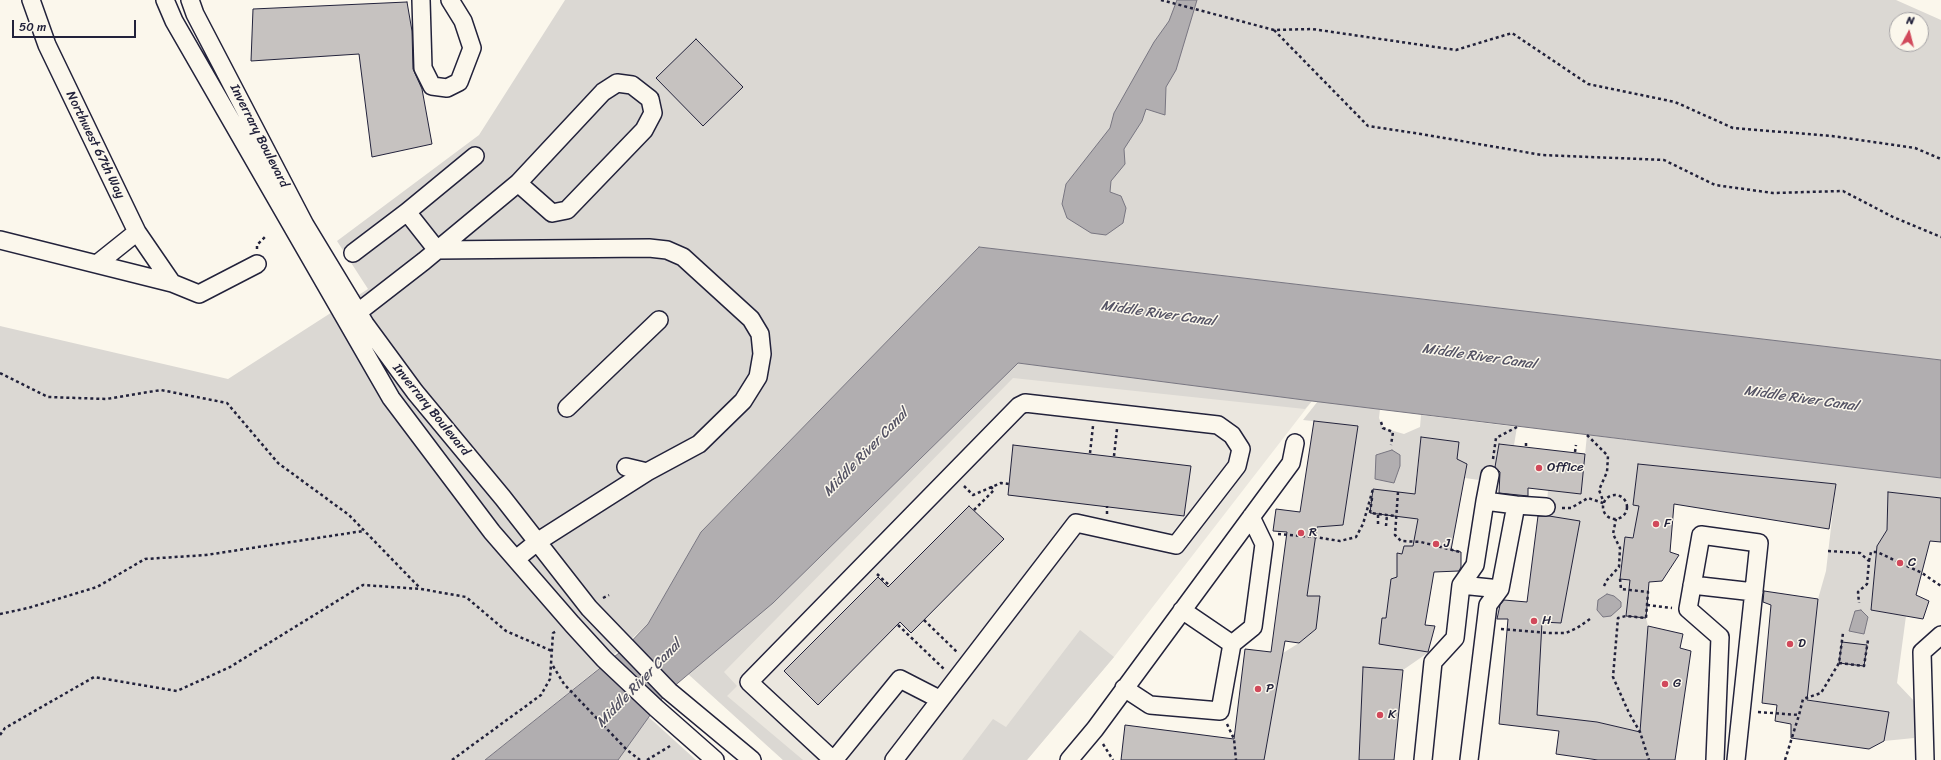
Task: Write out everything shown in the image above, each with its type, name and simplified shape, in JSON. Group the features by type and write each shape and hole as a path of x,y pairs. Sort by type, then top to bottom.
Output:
{"street":[{"name":"Northwest 67th Way","path":"31,0 47,45 137,232 172,283"},
{"name":"Inverrary Boulevard","path":"166,0 174,21 391,398 492,532 604,659 656,708 715,760"},
{"name":"Inverrary Boulevard","path":"190,0 195,14 305,225 357,313 415,392 589,608 669,691 752,760"},
{"path":"421,0 423,68 432,86 447,88 459,82 472,48 463,21 450,0"},
{"path":"357,313 437,250 518,183 603,92 617,83 632,86 650,99 653,113 644,130 567,210 552,213 518,183"},
{"path":"353,253 407,212 475,156"},
{"path":"407,212 437,250"},
{"path":"97,264 137,232"},
{"path":"0,240 172,283 199,294 257,264"},
{"path":"437,250 668,250 683,258 751,319 760,334 762,354 758,377 743,401 699,444 647,472 537,542 516,560"},
{"path":"567,408 659,320"},
{"path":"894,760 1076,523 1176,545 1237,466 1240,449 1232,435 1218,425 1025,403 1018,406 749,682 834,760 900,679 939,700"},
{"path":"1069,760 1095,729 1182,610 1254,524 1290,463 1295,442"},
{"path":"626,468 647,472"},
{"path":"1423,760 1433,662 1455,638 1461,585 1475,565 1490,475"},
{"path":"1485,501 1546,507"},
{"path":"1469,760 1488,605 1500,589 1516,505"},
{"path":"1124,688 1150,705 1220,711 1232,644 1253,627 1264,544 1254,524"},
{"path":"1715,760 1720,637 1688,609 1701,535 1759,543 1736,760"},
{"path":"1461,585 1500,589"},
{"path":"1692,585 1754,592"},
{"path":"1182,610 1232,644"},
{"path":"1925,760 1922,652 1941,635"}],"path":[{"path":"1161,0 1274,30 1312,28 1456,50 1512,33 1588,84 1675,102 1733,128 1832,136 1915,148 1941,159"},
{"path":"1274,30 1368,126 1542,155 1664,160 1715,185 1773,193 1843,191 1893,217 1941,237"},
{"path":"0,373 48,397 106,399 161,390 227,402 278,463 349,515 421,589"},
{"path":"1090,453 1096,410"},
{"path":"1114,456 1118,413"},
{"path":"1381,422 1383,428 1393,432 1391,446"},
{"path":"1490,475 1496,438 1517,427"},
{"path":"1587,435 1608,456 1607,472 1600,490 1605,513 1610,518 1623,516 1626,509 1623,499 1614,495 1608,498 1604,503"},
{"path":"1526,440 1526,446"},
{"path":"1575,452 1576,445"},
{"path":"951,475 973,495 1001,482 1009,484"},
{"path":"974,510 994,490 991,487"},
{"path":"1254,524 1340,541 1356,537 1363,524 1373,490 1370,514 1395,516"},
{"path":"1398,492 1395,516 1395,534 1401,541 1444,547 1476,557"},
{"path":"1546,507 1571,508 1588,498 1604,503"},
{"path":"1378,514 1378,524"},
{"path":"1386,526 1387,515"},
{"path":"1604,586 1607,580 1619,567 1620,548 1613,534 1616,518"},
{"path":"0,614 28,608 97,587 145,559 206,555 364,531"},
{"path":"1828,551 1860,554 1869,561"},
{"path":"1859,603 1858,592 1867,584 1871,552 1877,552 1922,573 1941,586"},
{"path":"1620,579 1621,589 1648,592 1646,618 1626,616 1618,618 1613,677 1629,713 1640,732 1648,760"},
{"path":"0,735 5,728 94,677 177,691 230,667 363,585 421,589 466,597 506,630 552,651 550,679 541,695 452,760"},
{"path":"1647,605 1688,609"},
{"path":"1486,627 1549,634 1566,633 1577,628 1590,619"},
{"path":"924,620 968,662"},
{"path":"898,625 954,680"},
{"path":"1785,760 1803,699 1821,693 1838,663 1843,633"},
{"path":"1838,663 1864,666 1868,640"},
{"path":"552,666 564,684 627,750 640,760"},
{"path":"1742,709 1776,714 1799,715"},
{"path":"1220,711 1234,739 1236,760"},
{"path":"647,760 670,746"}],"shaded area":[{"path":"565,0 1896,0 1923,12 1889,12 1889,52 1929,52 1929,15 1941,20 1941,360 979,247 701,532 648,624 599,668 485,760 0,760 0,326 228,379 368,289 337,241 479,135"},
{"path":"1018,363 1312,401 1114,657 1027,760 783,760 687,673 773,603"},
{"path":"1018,363 1312,401 1305,409 1013,378 724,672 737,686 727,696 803,760 783,760 687,673"},
{"path":"1318,401 1380,409 1379,418 1383,428 1404,434 1420,427 1421,415 1517,427 1514,445 1499,444 1493,482 1465,478 1467,464 1457,459 1458,442 1421,437 1412,514 1418,521 1415,534 1420,547 1404,546 1402,554 1397,553 1397,577 1391,579 1386,618 1382,618 1379,643 1429,652 1403,670 1363,667 1359,760 1264,760 1283,653 1299,643 1316,629 1320,596 1307,596 1317,527 1343,525 1358,426 1303,420"},
{"path":"1587,435 1941,478 1941,498 1888,492 1887,530 1877,546 1871,610 1906,616 1897,683 1915,702 1914,738 1884,741 1889,712 1803,699 1818,599 1826,571 1836,484 1638,464 1633,504 1641,506 1620,579 1649,582 1646,618 1648,626 1640,732 1597,722 1560,718 1536,728 1542,622 1561,623 1580,521 1546,516 1548,490 1581,494"},
{"path":"1080,630 1114,657 1027,760 962,760 993,719 1006,727"},
{"path":"643,712 696,760 613,760"}],"water":[{"path":"1177,0 1197,0 1176,70 1166,87 1165,115 1146,109 1142,121 1124,149 1125,164 1111,181 1110,192 1121,196 1126,208 1123,223 1106,235 1091,233 1067,218 1062,204 1066,184 1110,128 1114,113 1154,42 1169,21"},
{"name":"Middle River Canal","path":"979,247 1941,360 1941,478 1312,401 1018,363 773,603 666,693 618,760 485,760 624,649 648,624 701,532"},
{"path":"1392,450 1400,455 1400,466 1394,483 1375,479 1376,455"},
{"path":"1607,594 1614,596 1621,602 1621,607 1611,616 1603,617 1597,610 1598,600"},
{"path":"1861,610 1868,617 1864,634 1849,631 1855,611"}],"building":[{"path":"407,2 412,31 413,69 422,89 432,144 372,157 359,54 251,61 253,9"},
{"path":"696,39 743,87 703,126 656,78"},
{"path":"1314,421 1358,426 1343,525 1317,527 1307,596 1320,596 1316,629 1299,643 1285,641 1264,760 1121,760 1125,725 1234,739 1245,649 1271,652 1287,532 1273,531 1276,509 1300,512"},
{"name":"J","path":"1421,437 1459,442 1457,459 1467,464 1451,550 1461,552 1461,567 1459,571 1434,572 1425,625 1435,626 1428,652 1379,644 1382,618 1386,618 1391,579 1397,577 1397,553 1402,554 1404,546 1413,546 1418,519 1370,513 1373,489 1415,494"},
{"name":"Office","path":"1499,444 1585,454 1581,494 1528,488 1528,496 1499,493 1500,472 1495,467"},
{"path":"1013,445 1191,466 1184,516 1008,495"},
{"name":"F","path":"1638,464 1836,484 1829,529 1674,504 1670,552 1679,555 1662,581 1649,582 1646,618 1626,616 1630,580 1620,579 1625,537 1633,538 1639,506 1633,505"},
{"name":"C","path":"1888,492 1941,498 1941,542 1930,541 1916,595 1929,601 1923,619 1871,610 1877,546 1887,530"},
{"path":"969,506 1004,539 911,633 900,622 818,705 784,671 878,577 888,587"},
{"path":"1538,516 1549,516 1580,521 1561,623 1542,622 1537,715 1597,722 1640,732 1648,626 1683,634 1680,648 1691,651 1675,760 1598,760 1556,754 1559,731 1499,724 1508,619 1497,619 1500,605 1504,600 1527,602"},
{"name":"D","path":"1764,591 1818,599 1807,700 1889,712 1884,741 1869,749 1791,738 1791,724 1775,721 1777,705 1762,703 1771,605 1763,602"},
{"path":"1842,642 1867,645 1864,666 1839,663"},
{"name":"K","path":"1363,667 1403,670 1394,760 1359,760"}],"place":[{"name":"Office","path":"1539,468"},
{"name":"F","path":"1656,524"},
{"name":"R","path":"1301,533"},
{"name":"J","path":"1436,544"},
{"name":"C","path":"1900,563"},
{"name":"H","path":"1534,621"},
{"name":"D","path":"1790,644"},
{"name":"G","path":"1665,684"},
{"name":"P","path":"1258,689"},
{"name":"K","path":"1380,715"}]}
